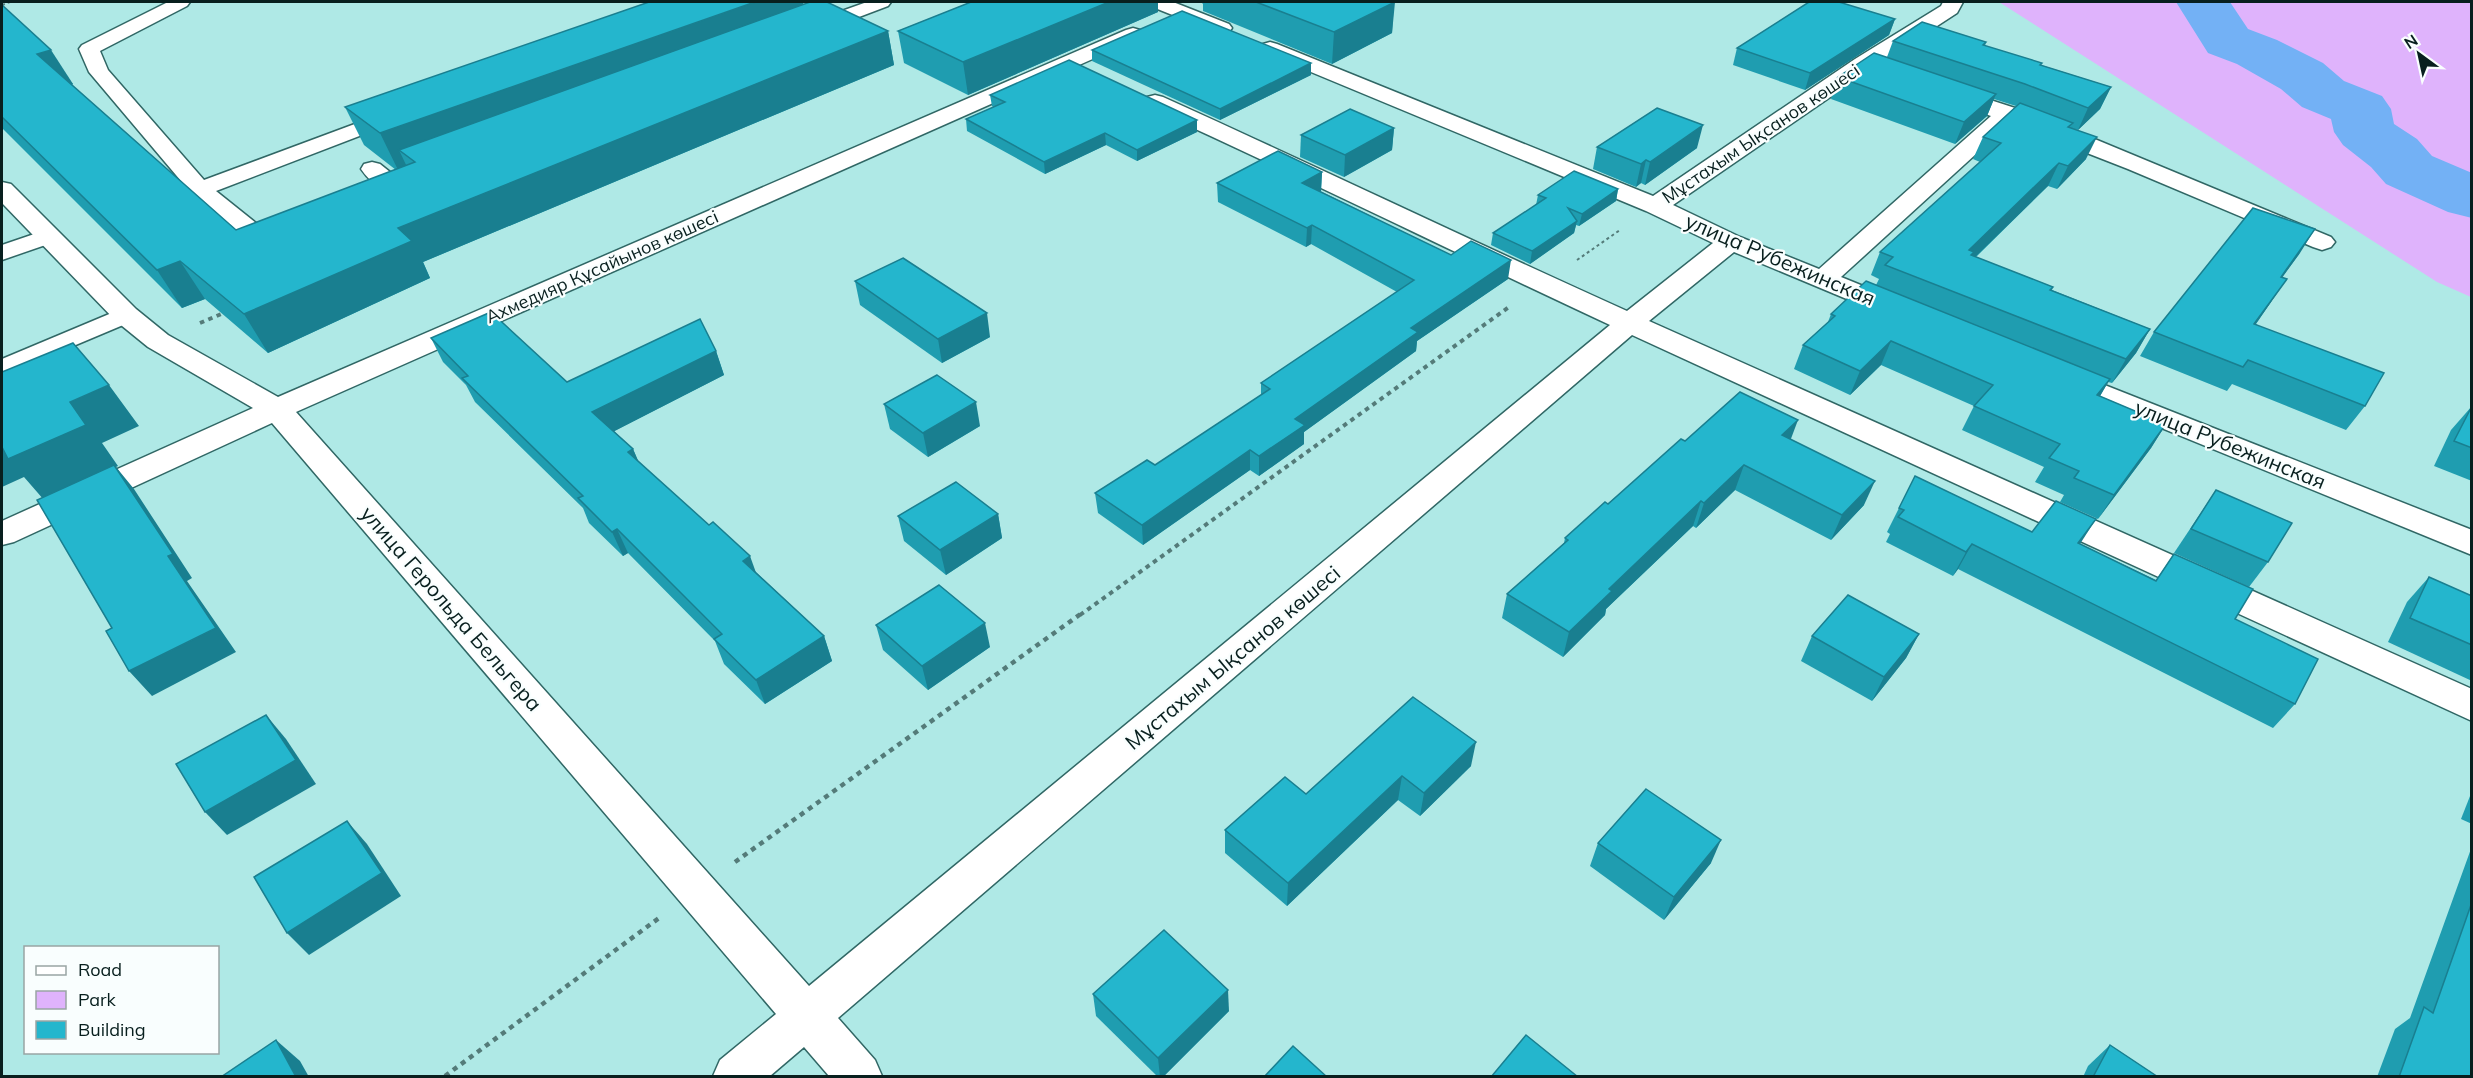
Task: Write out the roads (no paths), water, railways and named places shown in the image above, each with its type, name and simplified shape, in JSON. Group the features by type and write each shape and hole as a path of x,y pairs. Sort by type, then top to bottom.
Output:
{"street":[{"name":"улица Рубежинская","path":"1157,2 1193,7 1655,206 1731,242 1922,320"},
{"name":"Мұстахым Ықсанов көшесі","path":"1655,206 1863,64 1950,9 1953,2"},
{"name":"Ахмедияр Құсайынов көшесі","path":"2,534 278,409 1193,7"},
{"path":"1070,61 1100,76"},
{"path":"1863,64 1885,72"},
{"path":"1930,87 2007,113 2186,184 2322,242"},
{"path":"1129,90 1293,164 1543,283 2472,706"},
{"path":"1823,279 2007,113"},
{"name":"улица Герольда Бельгера","path":"2,189 126,315 158,340 278,409 859,1077"},
{"name":"Мұстахым Ықсанов көшесі","path":"736,1077 1630,322 1731,242"},
{"name":"улица Рубежинская","path":"2032,364 2472,543"}],"lane":[{"path":"181,2 89,49 99,72 200,189 268,244"},
{"path":"793,36 882,2"},
{"path":"200,189 410,110"},
{"path":"372,169 392,185 435,169"},
{"path":"2,253 48,236"},
{"path":"2,368 126,315"}],"waterway":[{"path":"2203,2 2228,41 2257,52 2302,76 2323,94 2360,109 2365,132 2394,153 2409,170 2472,198"}]}
